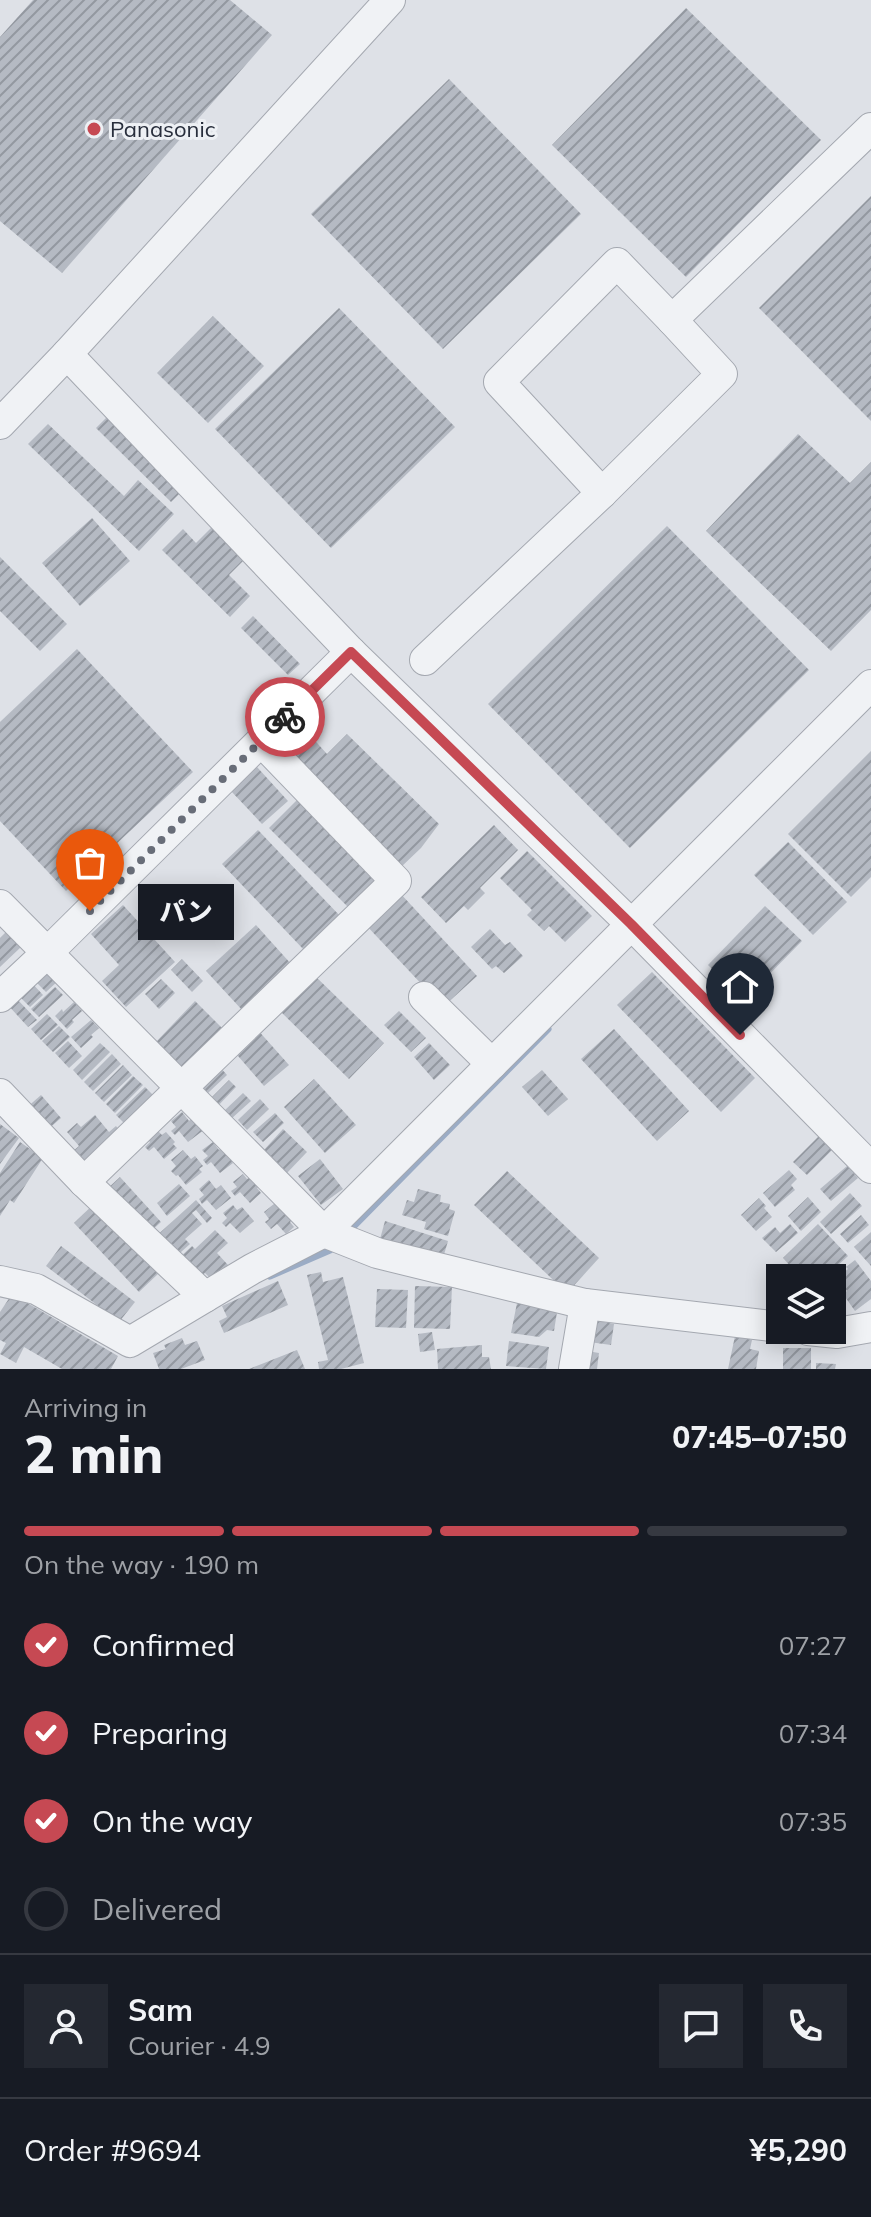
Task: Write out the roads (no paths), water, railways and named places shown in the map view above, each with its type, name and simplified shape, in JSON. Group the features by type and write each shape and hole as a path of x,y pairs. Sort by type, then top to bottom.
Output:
{"street":[{"path":"2,418 67,354 390,0"},
{"path":"672,320 871,128"},
{"path":"425,660 602,493 722,374 617,263 499,382 602,493"},
{"path":"67,354 351,652 631,924 871,1168"},
{"path":"0,997 351,652"},
{"path":"0,1281 36,1289 125,1356 205,1297 324,1232 871,685"},
{"path":"84,1182 396,881 261,741"},
{"path":"0,905 324,1232 377,1253 585,1304 766,1325"},
{"path":"424,997 492,1064"},
{"path":"0,1094 84,1182 205,1297"},
{"path":"574,1369 585,1304"},
{"path":"846,1331 871,1327"}],"waterway":[{"path":"346,1234 548,1029"},
{"path":"270,1276 335,1245"}],"place":[{"name":"Panasonic","path":"94,129"},
{"name":"パン","path":"90,911"}]}
